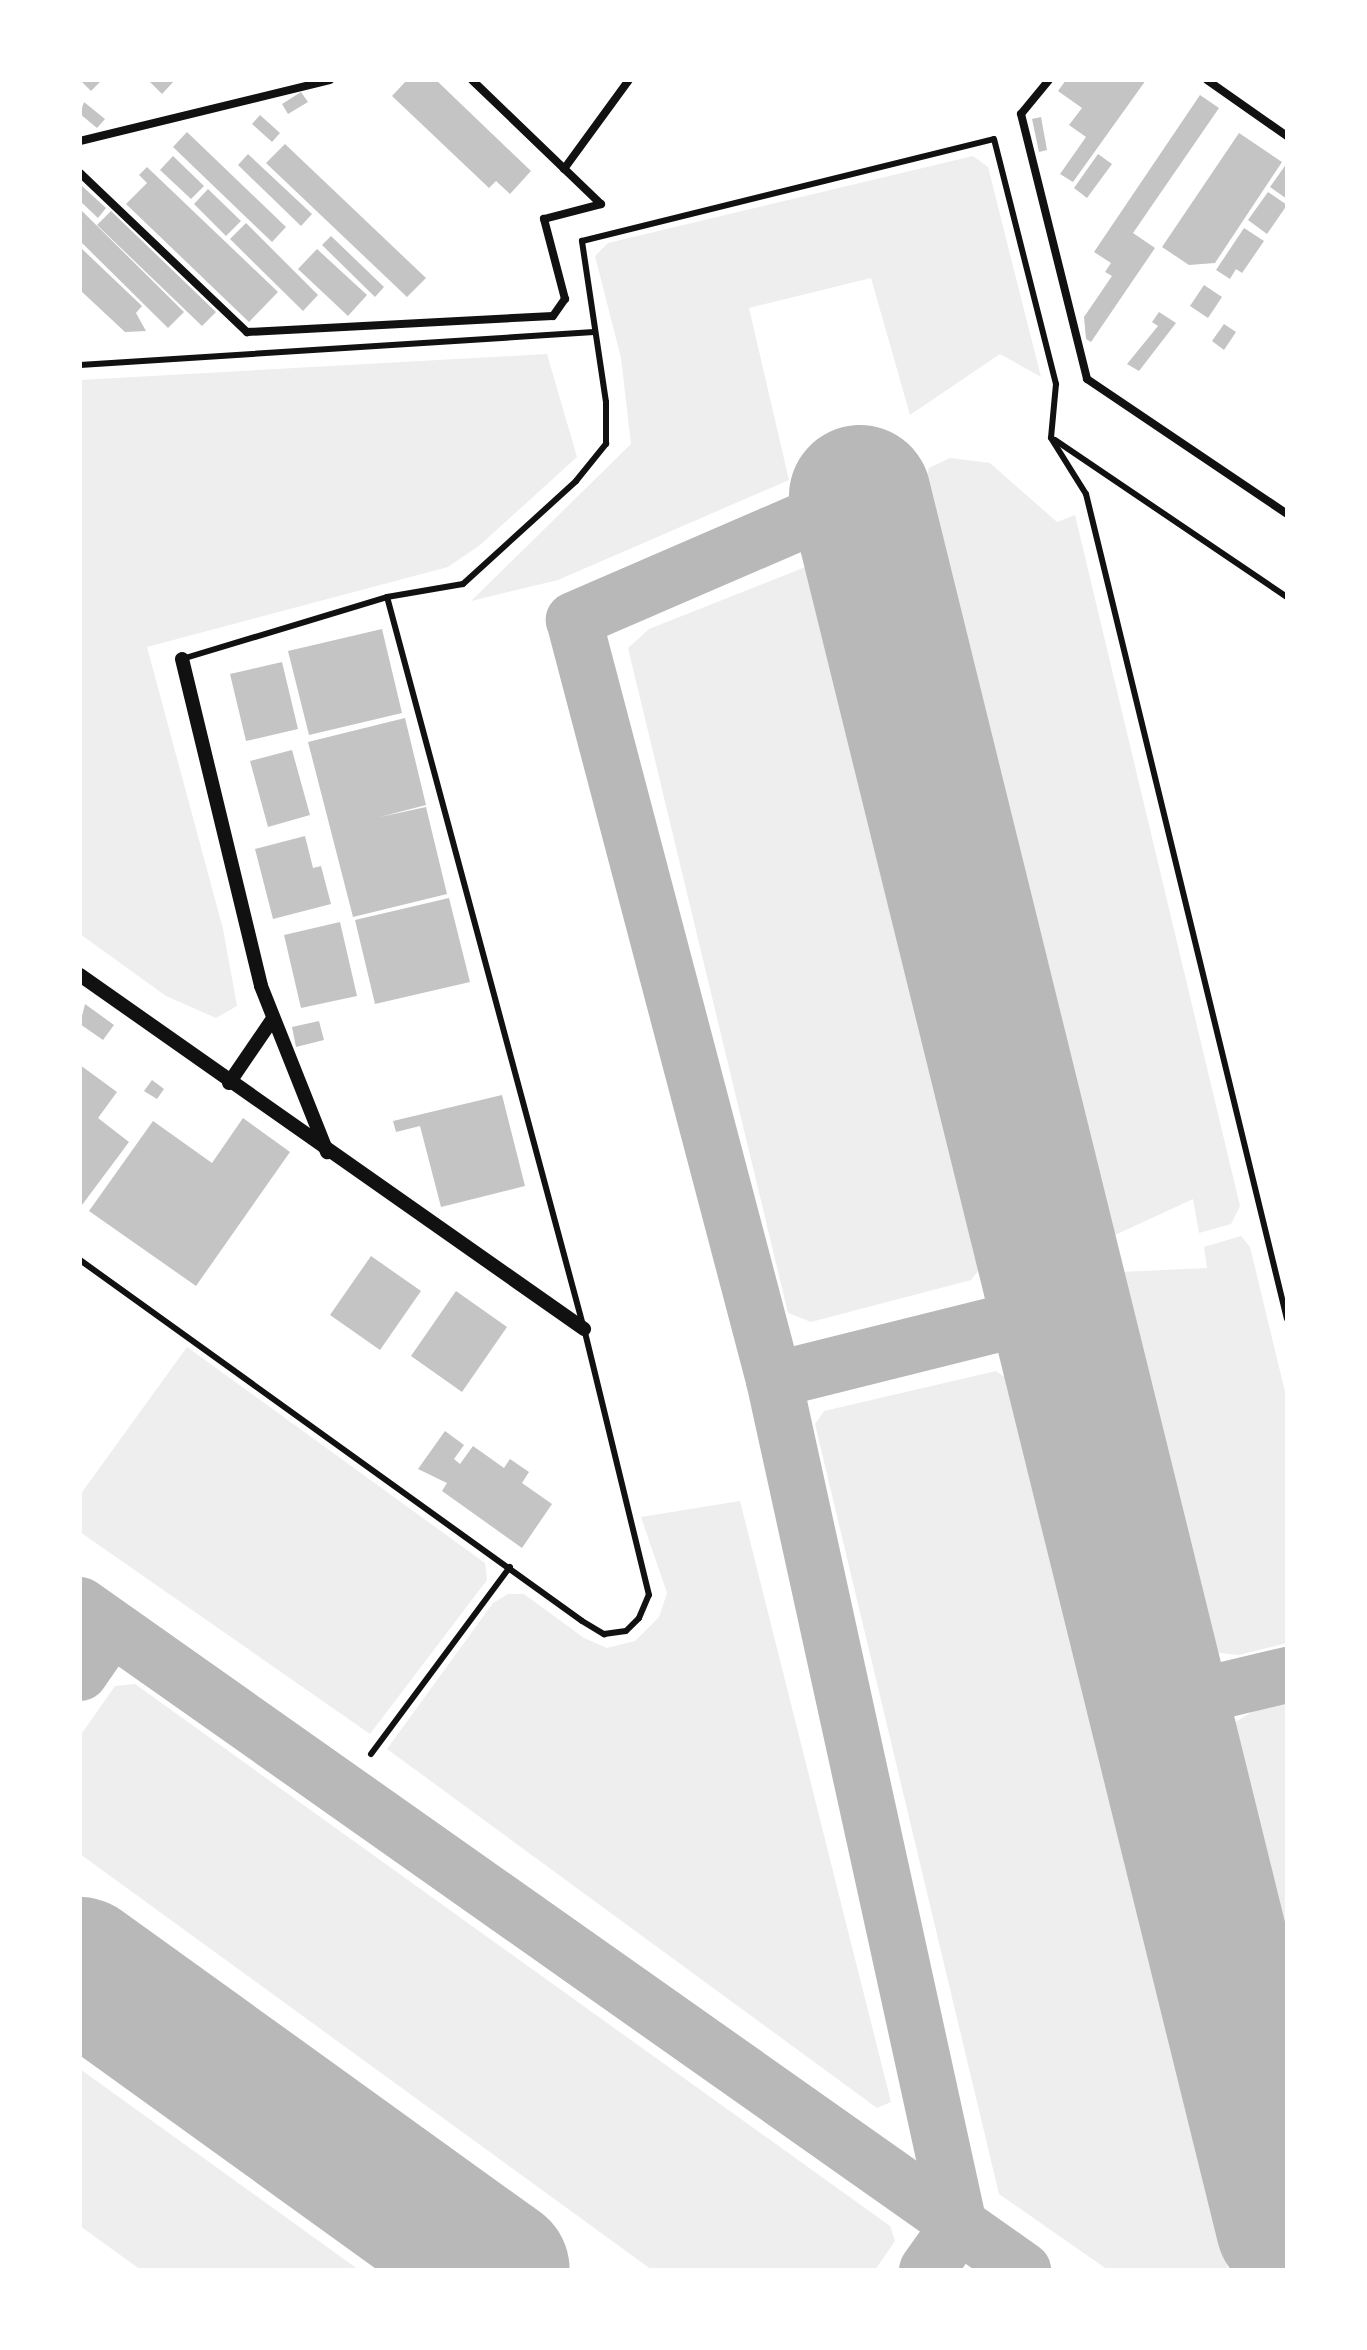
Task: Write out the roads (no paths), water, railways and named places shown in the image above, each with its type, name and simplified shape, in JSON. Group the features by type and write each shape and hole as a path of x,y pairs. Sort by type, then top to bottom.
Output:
{"street":[{"path":"80,141 330,80"},
{"path":"80,173 247,332 553,316 565,299 544,219 601,204 472,80"},
{"path":"564,169 629,80"},
{"path":"1049,80 1021,114 1087,379 1286,510"},
{"path":"1207,80 1287,136"},
{"path":"182,659 272,1020 327,1152"},
{"path":"80,975 327,1152 584,1329"},
{"path":"229,1083 272,1020"}],"lane":[{"path":"182,659 387,597 463,584 576,481 606,444 606,402 582,241 994,139 1056,384 1051,438 1086,494 1287,1319"},
{"path":"80,365 594,332"},
{"path":"1051,438 1287,597"},
{"path":"80,1260 604,1634 626,1631 649,1595 584,1329 387,597"},
{"path":"371,1754 510,1567"}]}
